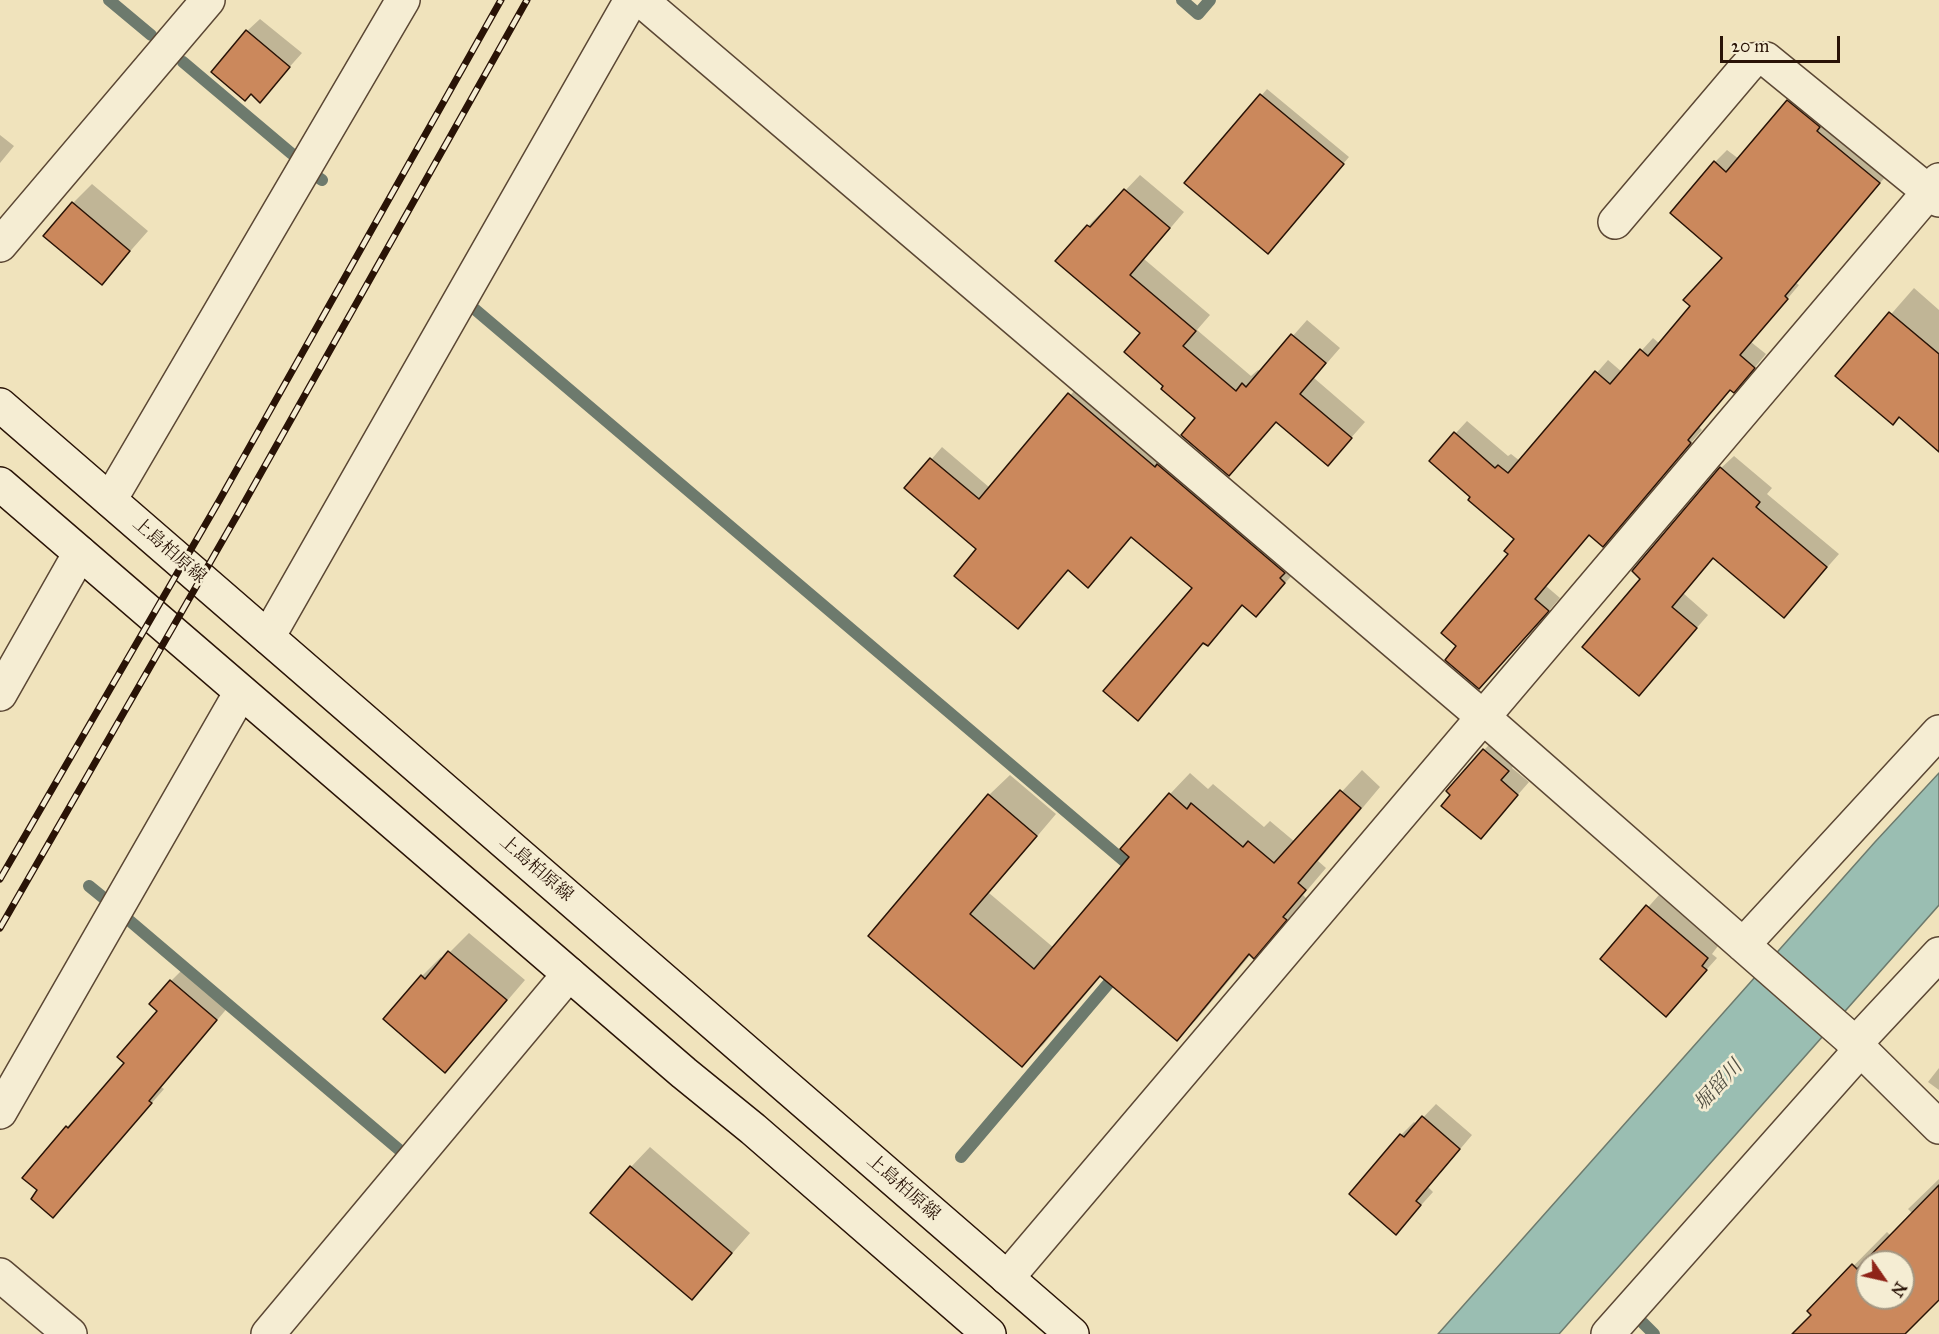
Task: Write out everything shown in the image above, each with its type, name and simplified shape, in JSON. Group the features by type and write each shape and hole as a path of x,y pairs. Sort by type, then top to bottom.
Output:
{"street":[{"path":"0,246 208,0"},
{"path":"110,500 403,0"},
{"path":"268,637 631,0"},
{"path":"641,0 1483,717 1854,1043 1939,1127"},
{"path":"1007,1278 1483,717 1936,190 1766,59 1753,60 1615,222"},
{"name":"上島柏原線","path":"0,405 1072,1334"},
{"path":"0,484 989,1334"},
{"path":"0,694 80,553"},
{"path":"0,1112 241,692"},
{"path":"1746,948 1939,732"},
{"path":"1608,1334 1854,1043 1939,954"},
{"path":"268,1334 569,974"},
{"path":"0,1275 70,1334"}],"water":[{"name":"堀留川","path":"1939,773 1939,905 1559,1334 1438,1334 1875,842"}],"building":[{"path":"246,30 290,67 260,103 251,94 245,101 211,72"},
{"path":"1260,94 1344,164 1268,254 1184,183"},
{"path":"1787,100 1820,127 1817,131 1880,183 1785,296 1788,299 1740,355 1755,368 1734,393 1730,390 1688,440 1691,443 1603,547 1589,535 1535,599 1549,611 1479,689 1445,660 1456,646 1441,633 1508,554 1504,551 1514,539 1468,500 1470,497 1429,461 1454,432 1495,468 1498,465 1508,473 1595,371 1610,384 1640,349 1648,356 1690,306 1683,300 1722,258 1670,213 1714,161 1726,172"},
{"path":"1124,189 1170,228 1130,275 1196,331 1183,346 1236,391 1242,383 1246,387 1291,334 1326,363 1300,394 1352,438 1328,466 1276,422 1229,476 1181,435 1195,418 1161,389 1163,386 1124,352 1140,333 1055,261 1087,225 1090,227"},
{"path":"72,202 130,251 102,285 43,236"},
{"path":"1889,312 1939,354 1939,452 1899,417 1893,425 1835,376"},
{"path":"1068,393 1155,467 1157,464 1285,573 1280,578 1285,583 1256,617 1242,605 1208,646 1203,643 1138,721 1103,691 1192,588 1131,537 1088,588 1068,570 1018,629 954,576 976,549 904,488 930,458 979,499"},
{"path":"1720,467 1760,502 1756,507 1827,567 1784,618 1713,558 1672,607 1697,628 1639,696 1582,647 1640,579 1632,571"},
{"path":"1483,749 1509,771 1501,780 1518,795 1481,839 1441,806 1450,795 1446,791"},
{"path":"1340,790 1361,808 1298,883 1306,890 1283,917 1287,920 1254,959 1249,954 1177,1041 1100,976 1022,1067 868,936 988,794 1037,836 970,914 1034,969 1129,857 1120,849 1169,793 1187,809 1191,803 1243,847 1248,841 1274,863"},
{"path":"1646,905 1708,958 1702,966 1707,970 1666,1017 1600,959"},
{"path":"448,951 507,1000 445,1073 383,1019 421,975 425,979"},
{"path":"170,980 217,1020 149,1101 152,1103 53,1218 31,1199 37,1190 22,1178 124,1063 117,1057 157,1011 149,1004"},
{"path":"1422,1116 1460,1149 1416,1201 1421,1205 1396,1235 1349,1194 1400,1134 1404,1137"},
{"path":"630,1166 732,1253 692,1300 590,1213"},
{"path":"1939,1185 1939,1300 1905,1334 1792,1334 1811,1315 1807,1311 1852,1264 1855,1267 1855,1310 1915,1310 1915,1250 1876,1250"}],"waterway":[{"path":"109,0 151,35"},
{"path":"1182,0 1198,14 1210,0"},
{"path":"183,62 292,154"},
{"path":"471,306 1137,872"},
{"path":"89,886 105,899"},
{"path":"124,916 403,1153"},
{"path":"961,1157 1119,971"},
{"path":"1643,1323 1654,1334"}],"railway":[{"path":"0,879 219,501 501,0"},
{"path":"0,928 239,512 527,0"}]}
